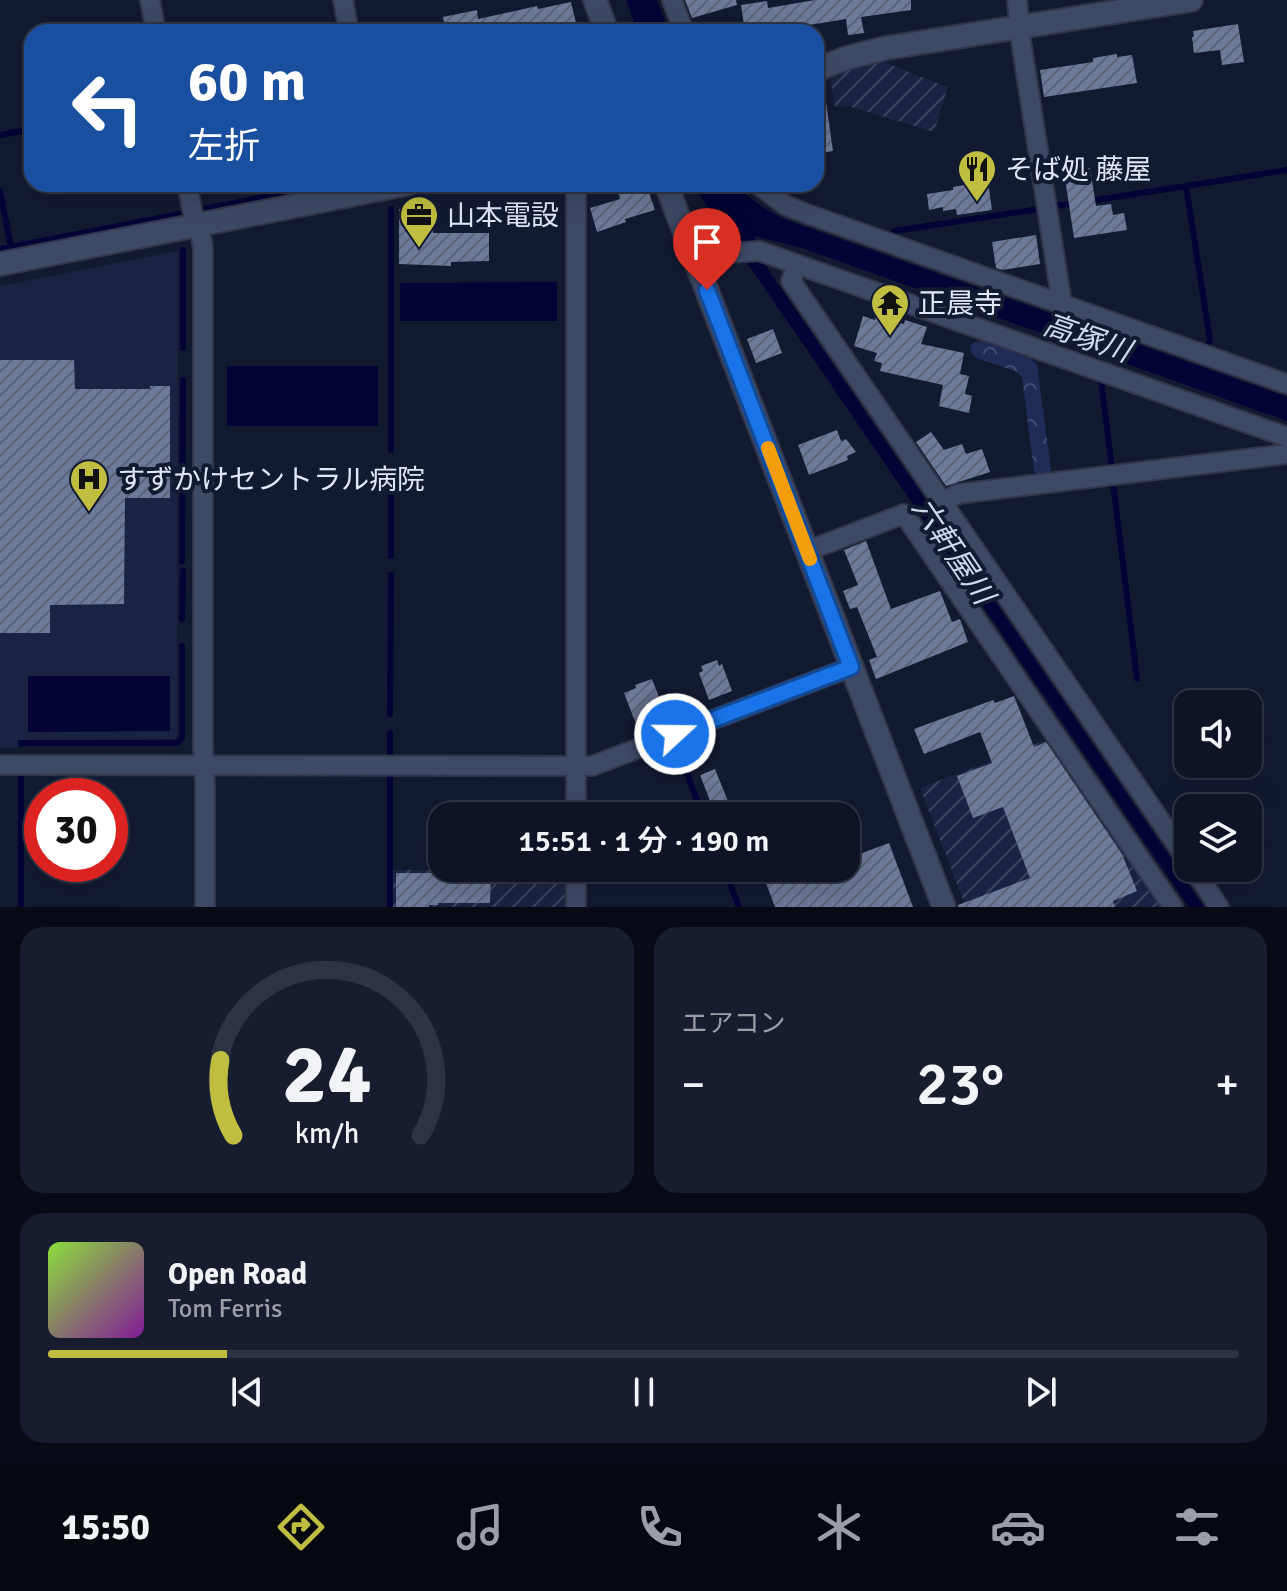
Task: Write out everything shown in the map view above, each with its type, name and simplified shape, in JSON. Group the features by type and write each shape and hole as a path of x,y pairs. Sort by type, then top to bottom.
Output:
{"street":[{"path":"150,0 154,24"},
{"path":"343,0 348,24"},
{"path":"595,0 600,24"},
{"path":"672,0 681,24"},
{"path":"1017,0 1062,304"},
{"path":"824,67 866,52 1191,0"},
{"path":"189,192 203,248 205,907"},
{"path":"0,264 351,192"},
{"path":"576,192 576,802"},
{"path":"669,192 944,907"},
{"path":"768,192 785,205 802,212 1287,384"},
{"path":"696,261 714,254 766,253 1287,437"},
{"path":"797,264 791,281 1174,841"},
{"path":"943,504 957,494 1287,454"},
{"path":"807,551 904,514 1173,907"},
{"path":"0,765 592,766 851,667"},
{"path":"576,882 576,907"},
{"path":"1202,882 1219,907"}],"shaded area":[{"path":"881,61 948,87 934,132 848,106 835,107 830,78"},
{"name":"すずかけセントラル病院","path":"178,251 177,739 18,740 18,748 0,748 0,286"},
{"path":"1046,740 1160,907 966,907 920,788"},
{"path":"393,870 428,870 428,882 568,882 568,907 393,907"}],"green space":[{"path":"982,341 1030,358 1037,365 1051,469 1049,475 1037,477 1034,471 1022,377 1015,371 976,358 970,346"}],"water":[{"path":"626,0 657,0 666,24 635,24"},
{"path":"698,192 744,192 760,206 789,221 1287,397 1287,421 802,248 754,236 765,265 1174,863 1174,882 1187,882 1204,907 1189,907"},
{"path":"557,282 557,321 400,321 400,283"},
{"path":"227,366 378,366 378,426 227,426"},
{"path":"28,676 170,676 170,731 28,732"}],"building":[{"path":"685,0 736,0 737,5 692,18"},
{"path":"815,0 911,0 911,10 861,17 864,33 848,35 846,19 815,24 744,24 741,5 767,1 768,8"},
{"path":"571,2 576,23 444,24 443,17 477,10 478,19 537,6 538,9"},
{"path":"1238,24 1244,62 1222,65 1220,50 1194,53 1193,31"},
{"path":"1117,54 1117,57 1132,55 1137,83 1044,97 1040,70 1093,62 1093,58"},
{"path":"824,102 833,151 824,153"},
{"path":"1090,168 1096,206 1111,204 1113,215 1124,213 1127,230 1074,238 1064,172"},
{"name":"そば処 藤屋","path":"988,181 992,210 957,215 956,209 943,211 943,207 929,210 927,194"},
{"path":"618,192 649,192 655,210 597,232 590,208 620,199"},
{"path":"399,209 433,209 433,233 489,233 489,261 451,262 451,266 399,264"},
{"path":"1036,235 1040,264 1002,270 996,268 992,242"},
{"path":"863,316 875,320 876,316 904,324 905,320 927,327 921,344 964,353 960,374 969,376 965,394 972,396 969,413 939,406 943,385 880,371 882,363 874,361 877,353 854,346"},
{"path":"773,329 782,353 756,363 747,339"},
{"path":"0,360 74,360 75,389 170,386 170,498 125,498 124,604 50,605 50,633 0,633"},
{"path":"837,430 841,441 846,439 856,452 847,456 848,460 809,475 798,445"},
{"path":"931,432 944,450 962,444 966,454 982,449 990,472 946,486 916,442"},
{"path":"866,541 891,609 940,591 952,622 960,619 968,642 876,679 869,660 877,657 857,607 850,609 843,591 858,585 844,550"},
{"path":"717,660 719,666 722,664 732,691 709,700 699,673 703,671 701,666"},
{"path":"652,679 665,712 636,724 624,693"},
{"path":"1014,696 1034,747 1046,742 1122,854 1137,891 1113,901 1115,907 958,907 1030,878 1003,807 973,818 957,776 992,763 980,732 924,754 914,729 993,700 995,703"},
{"path":"715,769 728,802 711,802 700,775"},
{"path":"889,843 913,907 775,907 766,883 860,882 860,854"},
{"path":"396,873 428,873 428,882 491,882 490,903 396,907"}],"waterway":[{"path":"0,135 24,130"},
{"path":"1207,347 1210,340 1186,186 1287,170"},
{"path":"1090,201 1186,186"},
{"path":"0,191 11,247"},
{"path":"204,209 290,192"},
{"path":"1055,206 1075,203"},
{"path":"391,209 391,450"},
{"path":"894,231 1039,209"},
{"path":"0,249 180,214"},
{"path":"183,250 183,348"},
{"path":"182,561 183,380"},
{"path":"1101,380 1112,469"},
{"path":"391,469 391,556"},
{"path":"1113,482 1137,679"},
{"path":"182,619 183,571"},
{"path":"390,714 391,575"},
{"path":"21,744 177,743 182,738 182,646"},
{"path":"390,733 390,755"},
{"path":"676,744 698,802"},
{"path":"21,776 21,907"},
{"path":"390,777 390,907"},
{"path":"729,882 739,907"}],"slow traffic":[{"path":"768,448 810,559"}],"place":[{"name":"そば処 藤屋","path":"977,203"},
{"name":"山本電設","path":"419,249"},
{"name":"正晨寺","path":"890,337"},
{"name":"すずかけセントラル病院","path":"89,513"}],"route":[{"path":"675,734 851,667 707,290"}],"water label":[{"name":"高塚川","path":"1087,338"},
{"name":"六軒屋川","path":"953,551"}]}
